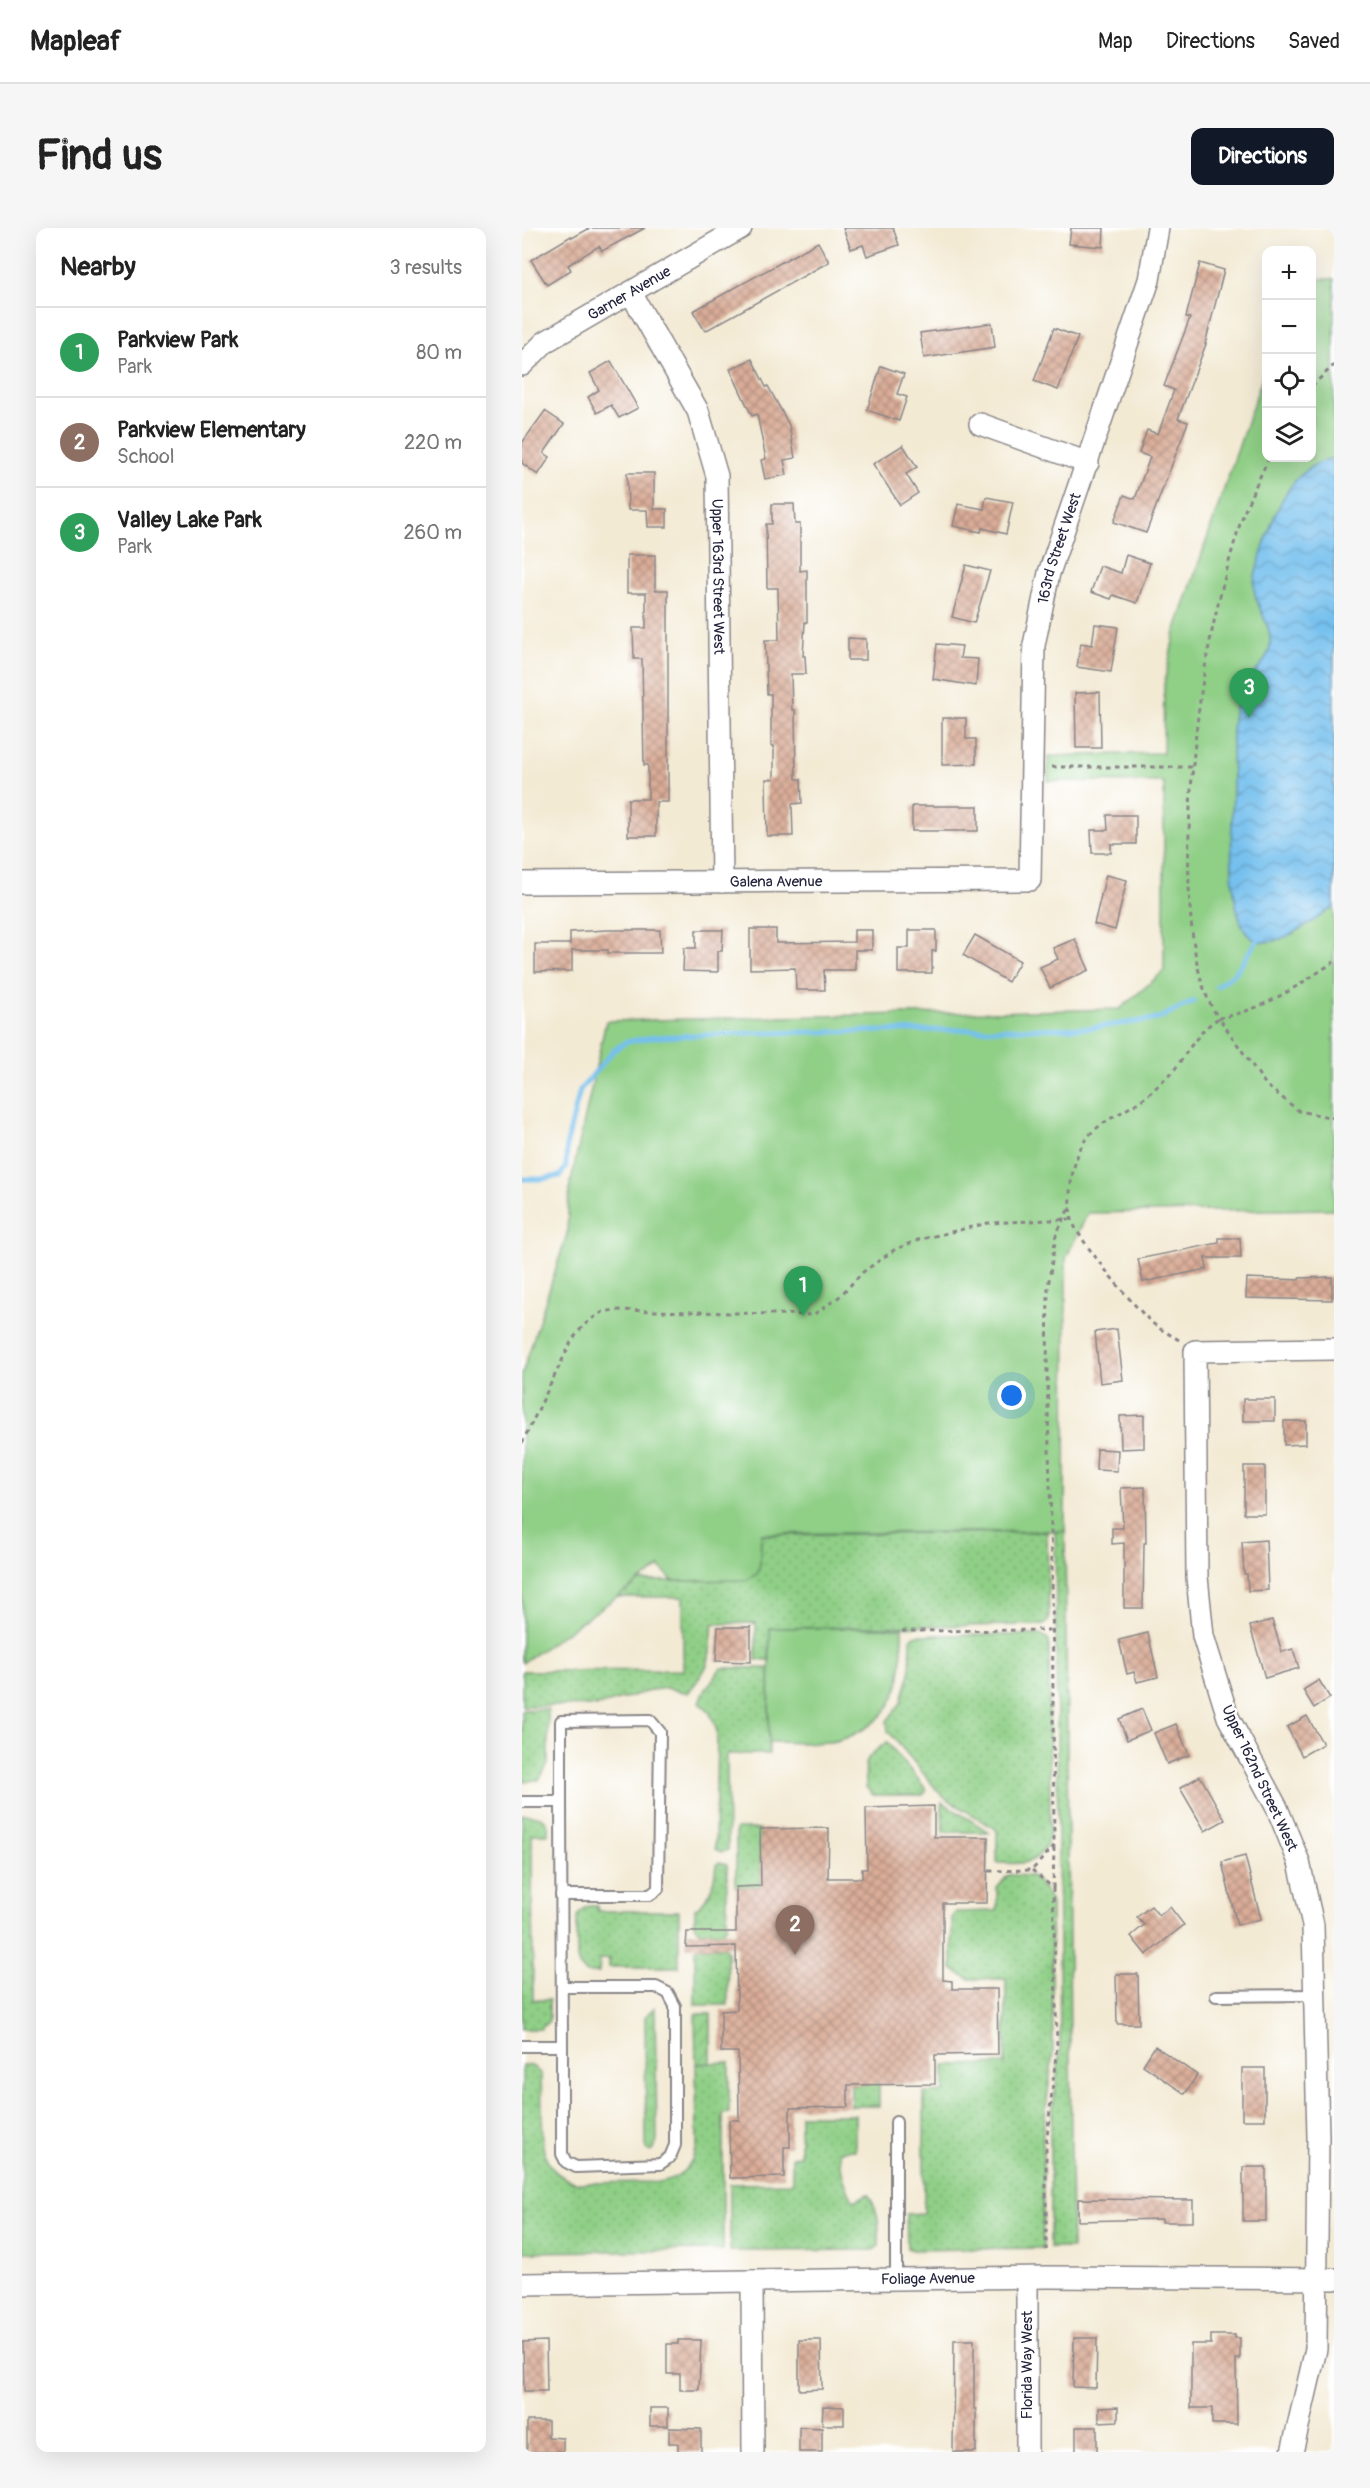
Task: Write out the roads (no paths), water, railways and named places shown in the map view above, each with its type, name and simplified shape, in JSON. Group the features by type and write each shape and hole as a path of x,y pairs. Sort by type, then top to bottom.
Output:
{"street":[{"name":"Garner Avenue","path":"522,365 545,342 741,228"},
{"name":"163rd Street West","path":"1030,880 1034,645 1048,573 1088,463 1149,280 1158,228"},
{"name":"Upper 163rd Street West","path":"630,293 698,411 717,476 722,882"},
{"path":"980,424 1088,463"},
{"name":"Galena Avenue","path":"522,883 1030,880"},
{"name":"Upper 162nd Street West","path":"1293,2452 1316,2349 1326,2279 1313,1925 1299,1862 1277,1808 1228,1717 1203,1636 1197,1577 1195,1350 1334,1350"},
{"name":"Foliage Avenue","path":"522,2284 1027,2278 1326,2279"},
{"name":"Florida Way West","path":"1027,2278 1027,2452"},
{"path":"752,2281 753,2452"}],"lane":[{"path":"561,1895 650,1895 658,1889 660,1732 650,1720 561,1721 561,1895 562,2154 566,2162 576,2166 660,2164 670,2157 675,2145 675,2006 668,1993 656,1987 562,1987"},
{"path":"522,1803 561,1802"},
{"path":"1216,1996 1316,1995"},
{"path":"522,2046 562,2046"},
{"path":"896,2122 896,2279"}],"water":[{"path":"1334,458 1334,907 1308,925 1286,936 1266,942 1257,941 1246,933 1239,917 1232,874 1231,850 1232,731 1235,706 1242,688 1265,659 1270,646 1269,632 1255,596 1254,579 1273,521 1286,493 1306,470 1319,462"}],"waterway":[{"path":"1217,986 1235,973 1257,941"},
{"path":"522,1179 560,1176 566,1166 567,1143 580,1090 614,1050 626,1042 654,1037 748,1033 1090,1028 1157,1019 1194,1001"}],"place":[{"name":"Valley Lake Park","path":"1249,718"},
{"name":"Parkview Park","path":"803,1316"},
{"name":"Parkview Elementary","path":"795,1955"}]}
